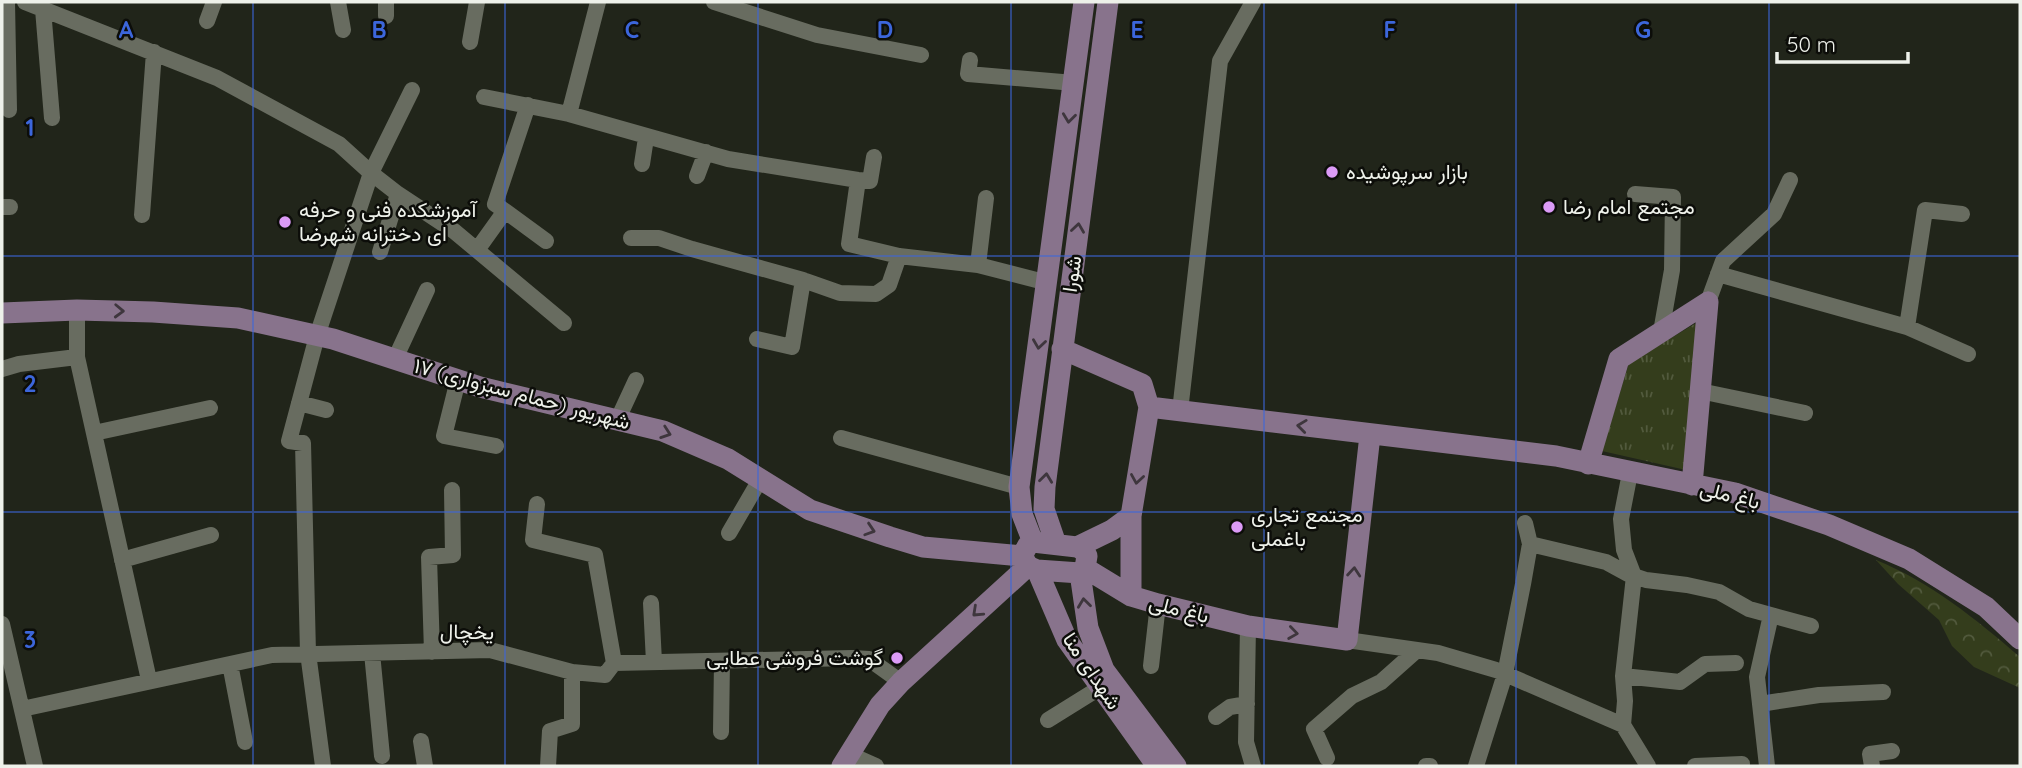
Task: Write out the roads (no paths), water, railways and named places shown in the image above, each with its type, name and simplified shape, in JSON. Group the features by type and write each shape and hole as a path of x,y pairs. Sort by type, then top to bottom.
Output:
{"street":[{"path":"8,2 9,110"},
{"path":"25,2 217,78 339,144 398,194 454,231 564,323"},
{"path":"207,20 214,2"},
{"path":"338,2 343,30"},
{"path":"470,42 478,2"},
{"path":"569,114 597,2"},
{"path":"714,2 817,34 921,55"},
{"name":"شورا","path":"1030,558 1019,486 1084,2"},
{"name":"شورا","path":"1056,544 1044,509 1062,349 1108,2"},
{"path":"1180,411 1220,61 1253,2"},
{"path":"43,9 51,118"},
{"path":"142,215 154,52"},
{"path":"970,60 968,74 1074,83"},
{"path":"323,766 308,653 303,443 289,441 317,336 371,173 412,90"},
{"path":"484,97 569,114 646,138 728,159 858,180 870,181 874,157"},
{"path":"528,105 495,204 546,241"},
{"path":"642,164 646,138"},
{"path":"697,176 706,152"},
{"path":"858,180 849,244 899,256 978,265 1048,283"},
{"path":"1692,485 1708,302 1723,261 1774,214 1790,180"},
{"path":"380,252 398,194"},
{"path":"1635,194 1673,197 1672,270 1661,332"},
{"path":"978,265 986,198"},
{"path":"1907,327 1926,210 1962,214"},
{"path":"477,250 505,211"},
{"path":"631,238 659,238 840,293 876,294 889,285 899,256"},
{"path":"1718,274 1907,327 1968,354"},
{"path":"757,339 792,347 803,280"},
{"path":"395,359 427,290"},
{"path":"1588,464 1619,359 1708,302"},
{"path":"78,310 77,356 149,680"},
{"name":"۱۷ شهریور (حمام سبزواری)","path":"2,313 78,310 238,318 317,336 458,380 663,431 727,459 810,510 923,547 1030,558"},
{"path":"1062,349 1142,384 1149,407"},
{"path":"2,369 77,356"},
{"path":"458,380 444,436 496,446"},
{"path":"617,421 636,380"},
{"path":"1700,391 1805,413"},
{"path":"299,404 326,410"},
{"name":"باغ ملی","path":"1347,640 1248,626 1131,596 1131,516 1149,407 1556,456 1735,494 1829,525 1909,559 1986,607 2020,639"},
{"path":"94,433 210,408"},
{"path":"1370,435 1347,640 1438,653 1505,674 1623,725 1648,766"},
{"path":"841,438 1019,486"},
{"path":"1623,725 1623,676 1634,576 1624,550 1621,519 1630,473"},
{"path":"729,533 761,478"},
{"path":"432,652 429,557 453,555 452,490"},
{"path":"537,504 533,540 595,555 614,663"},
{"path":"876,766 845,760 880,705 901,682 1030,558 1056,544 1077,547 1112,530 1131,516"},
{"path":"1476,766 1505,674 1530,544 1525,523"},
{"path":"122,560 211,535"},
{"path":"1530,544 1606,562 1646,580 1687,584 1719,592 1749,609 1811,626"},
{"name":"شهدای منا","path":"1077,547 1087,556 1083,570 1084,609 1106,684 1152,765"},
{"path":"1030,558 1083,570 1131,596"},
{"name":"شهدای منا","path":"1030,558 1067,640 1176,766"},
{"path":"651,603 654,662"},
{"path":"1151,666 1158,604"},
{"name":"باغ ملی","path":"1986,607 2020,616"},
{"path":"1767,766 1757,677 1771,615"},
{"path":"2,624 35,766"},
{"path":"1248,626 1246,742 1253,766"},
{"name":"یخچال","path":"22,709 272,655 308,653 490,650 572,673 605,675 614,663 869,659 901,682"},
{"path":"1327,758 1314,729 1352,696 1381,682 1417,650"},
{"path":"372,653 382,756"},
{"path":"721,732 722,661"},
{"path":"1623,676 1680,682 1705,664 1736,663"},
{"path":"230,664 246,742"},
{"path":"548,766 550,732 572,724 572,673"},
{"path":"1048,720 1106,684"},
{"path":"1760,704 1819,695 1883,692"},
{"path":"1216,717 1230,707 1247,705"},
{"path":"421,741 425,766"},
{"path":"1872,766 1870,754 1892,751"},
{"path":"1695,766 1742,764"}],"place":[{"name":"بازار سرپوشیده","path":"1332,172"},
{"name":"مجتمع امام رضا","path":"1549,207"},
{"name":"آموزشکده فنی و حرفه ای دخترانه شهرضا","path":"285,222"},
{"name":"مجتمع تجاری باغملی","path":"1237,527"},
{"name":"گوشت فروشی عطایی","path":"897,658"}]}
